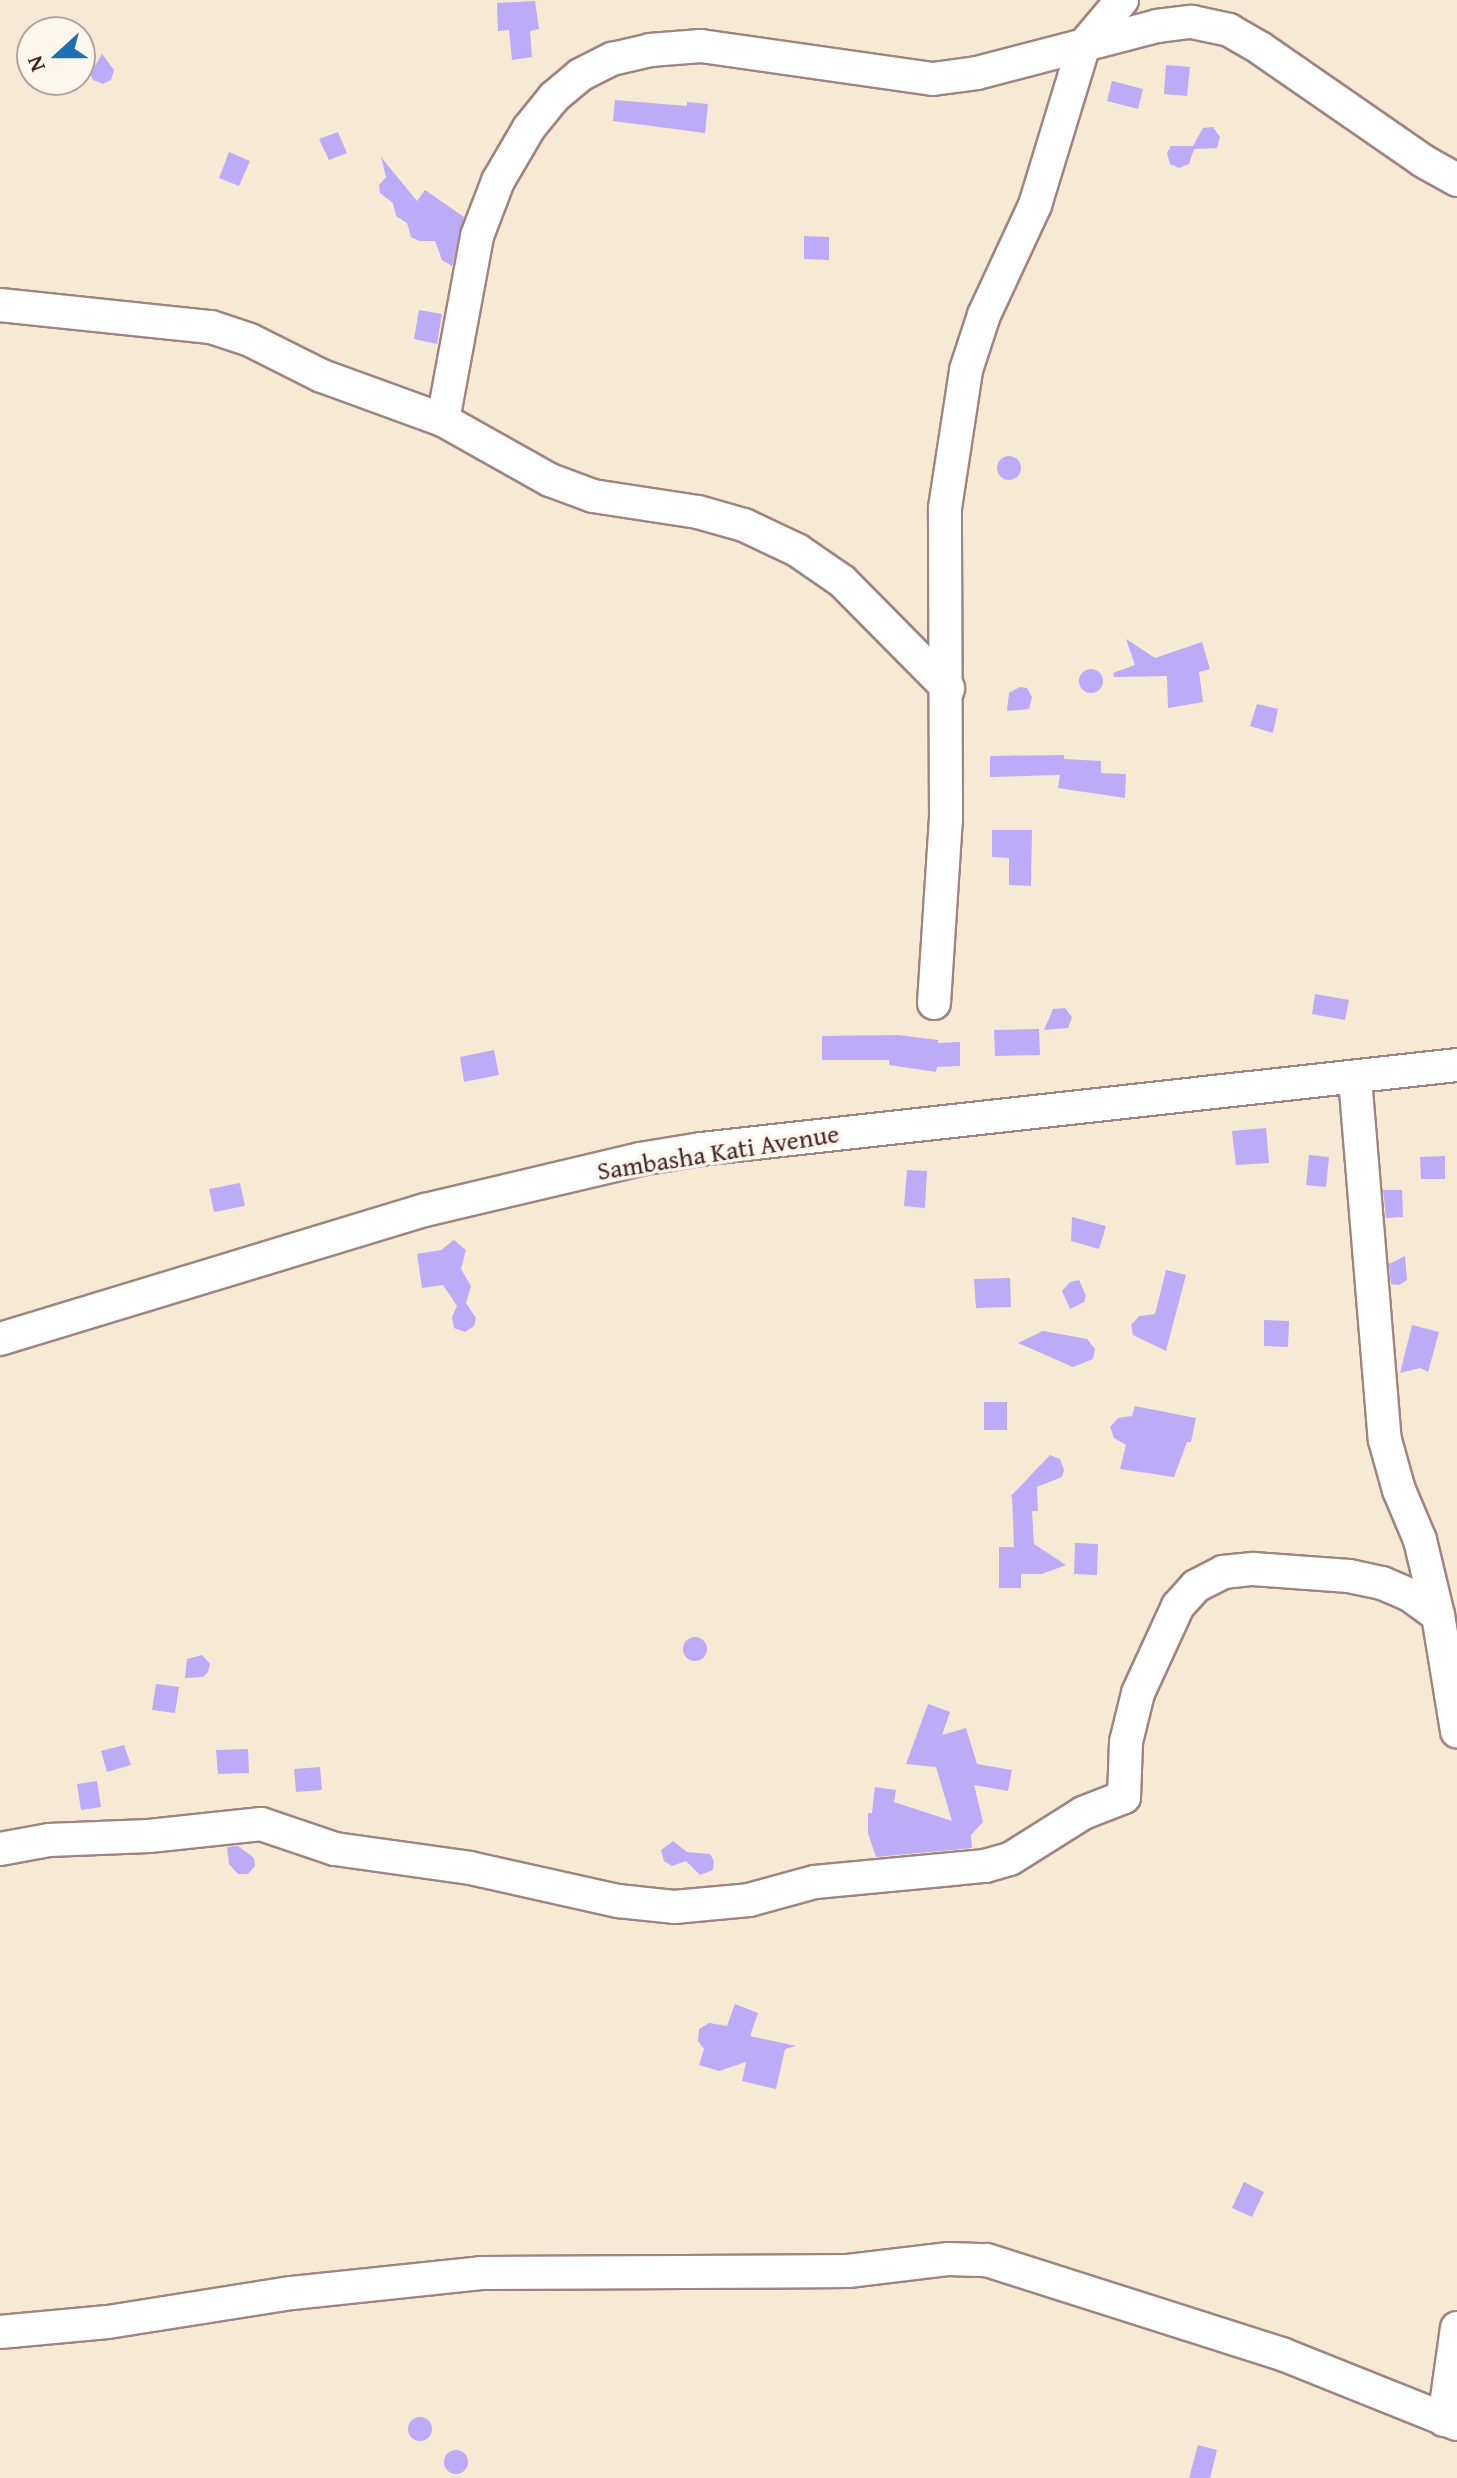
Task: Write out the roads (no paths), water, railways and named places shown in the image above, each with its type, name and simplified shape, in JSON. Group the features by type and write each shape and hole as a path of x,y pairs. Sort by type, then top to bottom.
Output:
{"street":[{"path":"934,1003 946,819 948,688 945,508 966,370 984,315 1035,205 1084,45 1122,0"},
{"path":"443,420 477,236 498,181 529,128 554,97 580,75 612,59 650,50 701,46 933,79 977,73 1157,26 1192,22 1229,30 1423,161 1457,180"},
{"path":"0,305 211,327 250,340 322,376 443,420 550,480 593,496 698,512 744,525 797,550 842,581 948,688"},
{"name":"Sambasha Kati Avenue","path":"0,1339 425,1210 640,1159 868,1130 1457,1065"},
{"path":"1355,1078 1385,1440 1399,1490 1420,1540 1438,1615 1457,1731"},
{"path":"0,1849 49,1840 149,1836 261,1824 335,1849 470,1868 618,1901 674,1907 715,1906 749,1900 815,1882 985,1866 1010,1859 1083,1813 1124,1797 1126,1742 1138,1693 1178,1606 1196,1586 1223,1572 1253,1569 1349,1576 1396,1589 1438,1615"},
{"path":"0,2332 108,2322 292,2293 481,2273 848,2271 949,2259 987,2260 1282,2354 1451,2422 1457,2328"}]}
